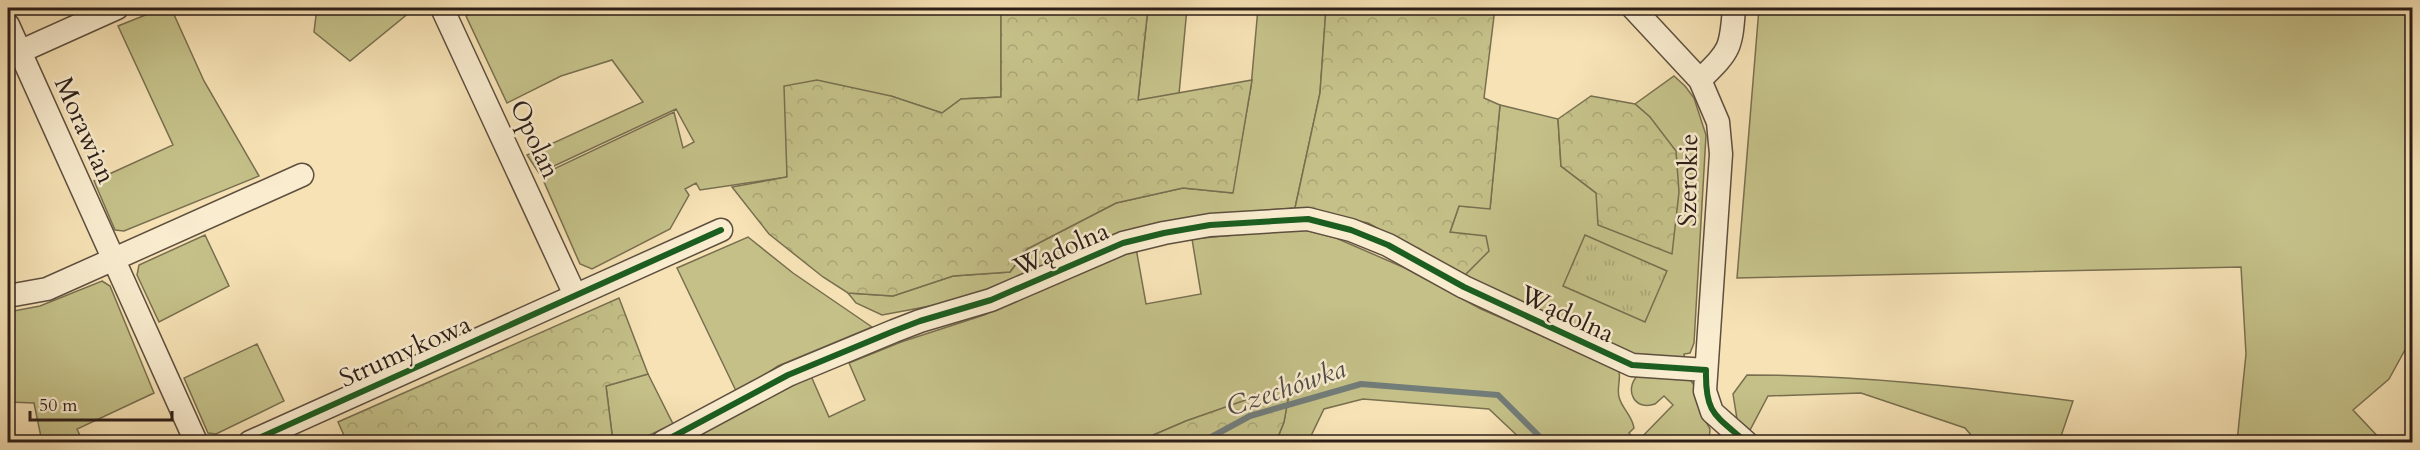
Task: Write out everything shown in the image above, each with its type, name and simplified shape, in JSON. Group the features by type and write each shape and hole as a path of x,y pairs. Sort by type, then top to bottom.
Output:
{"street":[{"path":"13,55 117,8"},
{"name":"Opolan","path":"442,8 575,296"},
{"name":"Szerokie","path":"1633,8 1700,80 1718,122 1721,154 1706,370"},
{"path":"1700,80 1727,51 1732,40 1734,8"},
{"name":"Morawian","path":"8,25 13,55 112,258 196,442"},
{"path":"8,296 46,289 302,175"},
{"name":"Wądolna","path":"663,442 788,375 894,331 991,300 1123,243 1210,225 1308,219 1351,230 1388,245 1464,287 1632,365 1706,370"},
{"name":"Strumykowa","path":"250,442 721,230"},
{"path":"1706,370 1706,398 1712,412 1746,442"}],"green space":[{"path":"163,8 171,8 204,81 259,176 124,231 115,230 94,181 173,145 118,26"},
{"path":"317,8 415,8 350,61 314,32"},
{"path":"481,8 1001,8 1001,97 961,99 942,113 891,96 787,156 787,177 700,190 696,183 685,189 689,195 670,229 592,269 580,264 541,175 674,112 683,148 694,142 676,109 539,173 527,155 643,102 612,60 561,76 507,103 466,16"},
{"path":"1001,8 1148,8 1138,100 1252,80 1233,193 1183,188 1116,203 1027,249 1010,272 953,276 893,296 848,293 823,277 769,234 732,187 787,177 784,86 817,80 891,96 942,113 961,99 1001,97"},
{"path":"1148,8 1187,8 1179,94 1138,101"},
{"path":"1258,8 1326,8 1320,93 1295,208 1229,213 966,299 909,310 882,315 856,303 848,293 893,296 953,276 1010,272 1027,249 1116,203 1183,188 1232,193 1251,87"},
{"path":"1326,8 1495,8 1484,98 1500,105 1490,209 1459,206 1450,232 1486,236 1489,251 1464,276 1368,223 1295,208 1320,93"},
{"path":"1759,8 2412,8 2412,337 2389,379 2353,410 2383,442 2237,442 2246,354 2241,267 1737,278"},
{"path":"1674,76 1694,98 1706,135 1694,343 1690,353 1684,354 1685,359 1650,358 1633,354 1464,276 1450,232 1459,206 1490,208 1500,105 1558,119 1561,166 1596,193 1650,117 1635,104"},
{"path":"1591,96 1635,104 1650,117 1676,151 1679,192 1672,254 1598,225 1596,193 1561,166 1558,119"},
{"path":"1300,229 1336,238 1405,268 1481,309 1615,364 1619,372 1619,397 1634,428 1629,433 1637,442 1524,442 1489,409 1363,399 1324,409 1308,442 1276,442 1284,422 1290,385 1186,421 1137,442 686,442 811,376 829,417 865,400 849,363 901,342 984,315 1136,248 1146,304 1201,294 1192,239"},
{"path":"205,235 229,286 159,322 137,275 139,265"},
{"path":"1585,235 1667,271 1645,322 1563,286"},
{"path":"748,237 793,273 872,327 778,366 737,393 677,268"},
{"path":"102,281 110,286 154,393 77,429 83,442 42,442 34,403 8,402 8,312 40,306"},
{"path":"619,298 648,374 606,386 613,442 347,442 338,422"},
{"path":"257,344 284,401 216,434 208,433 184,378"},
{"path":"648,374 673,424 635,442 613,442 606,386"},
{"path":"1747,375 1829,377 1911,383 2073,401 2059,442 1977,442 1965,428 1861,393 1768,396 1750,430 1737,419 1733,394"},
{"path":"1637,376 1689,378 1694,385 1701,413 1710,429 1709,442 1637,442 1673,405 1664,396 1655,404 1642,405 1637,402 1632,388"},
{"path":"1291,384 1284,422 1276,442 1137,442 1186,421"}],"waterway":[{"name":"Czechówka","path":"1202,442 1250,416 1361,384 1498,395 1545,442"}],"cycle path":[{"path":"663,442 788,375 920,321 991,300 1123,243 1210,225 1308,219 1351,230 1388,245 1464,287 1632,365 1706,370 1707,396 1710,405 1719,419 1746,442"},
{"path":"250,442 721,230"}]}
